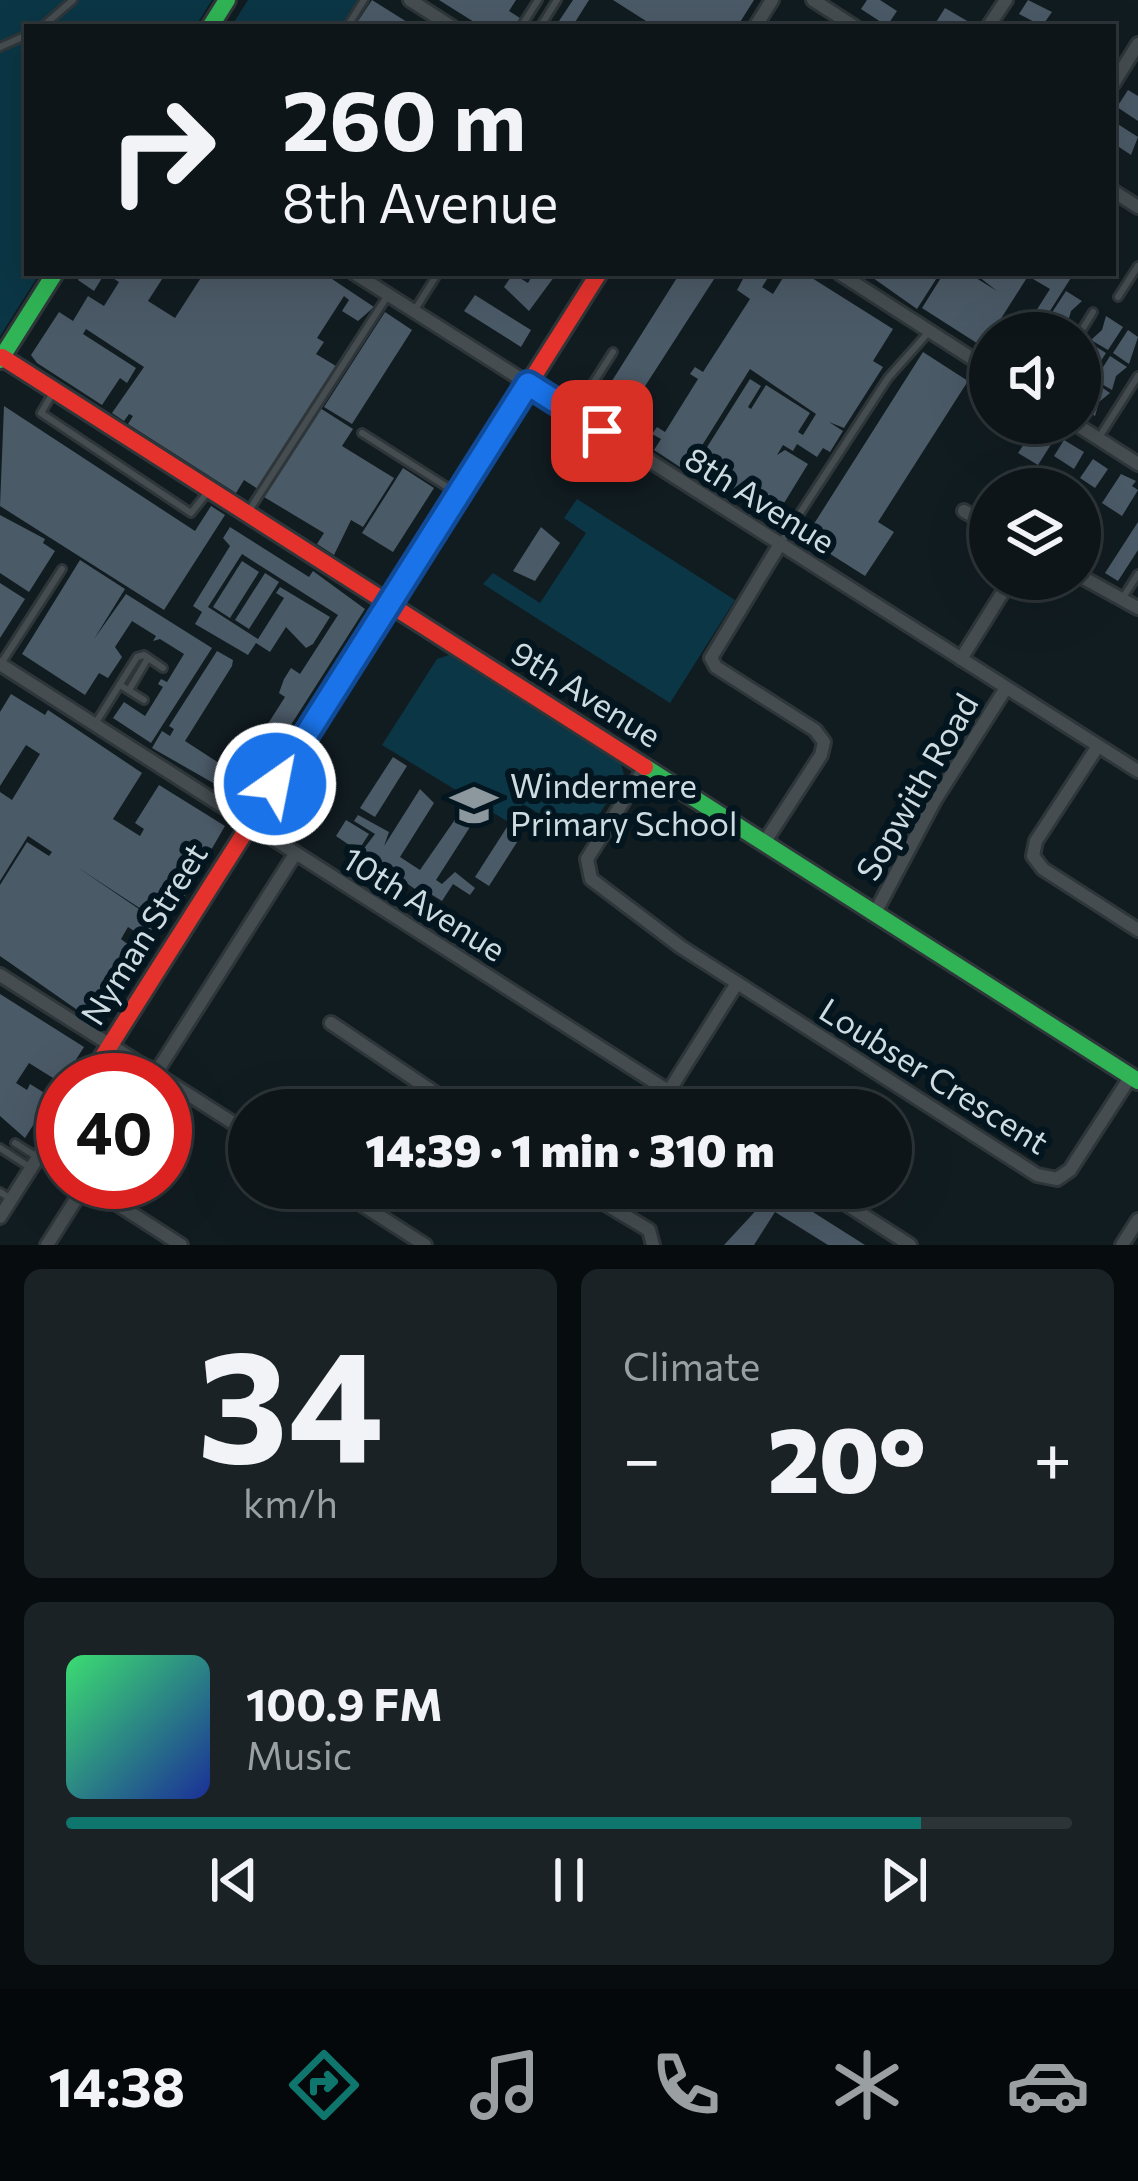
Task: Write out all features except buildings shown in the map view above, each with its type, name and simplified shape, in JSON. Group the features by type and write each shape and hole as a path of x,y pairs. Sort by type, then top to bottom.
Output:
{"street":[{"path":"812,0 835,6"},
{"path":"419,2 448,24"},
{"path":"1116,79 1138,44"},
{"path":"1,359 53,276"},
{"name":"8th Avenue","path":"358,276 1138,771"},
{"name":"Nyman Street","path":"105,1053 597,276"},
{"path":"845,276 885,294 969,357"},
{"name":"9th Avenue","path":"1,359 1134,1078"},
{"path":"1101,441 1138,464"},
{"path":"964,512 969,515"},
{"path":"764,843 821,755 824,742 814,730 716,667 711,658 780,544"},
{"path":"1101,587 1138,608"},
{"path":"961,659 998,600"},
{"name":"10th Avenue","path":"0,664 666,1089"},
{"name":"Sopwith Road","path":"875,914 935,800 1006,688"},
{"path":"1098,746 1036,841 1033,856 1039,866 1138,930"},
{"name":"Loubser Crescent","path":"645,767 589,855 587,872 681,947 737,983 1047,1179 1070,1170 1134,1078"},
{"path":"168,1053 295,854"},
{"path":"0,975 121,1053"},
{"path":"670,1089 737,983"},
{"path":"331,1023 429,1089"},
{"path":"192,1100 228,1121"},
{"path":"0,1217 6,1196 36,1160"},
{"path":"47,1245 70,1209"},
{"path":"126,1209 181,1245"},
{"path":"368,1209 425,1245"},
{"path":"614,1209 649,1230 653,1245"},
{"path":"854,1209 910,1245"},
{"path":"1122,1245 1138,1220"}],"lane":[{"path":"46,24 73,0"},
{"path":"1118,297 1138,266"},
{"path":"414,311 436,276"},
{"path":"248,514 388,296"},
{"path":"780,544 888,378 929,331"},
{"path":"574,413 613,352"},
{"path":"1101,434 1138,376"},
{"path":"54,391 41,413 44,418 185,510 197,509 209,490"},
{"path":"362,433 458,494"},
{"path":"0,664 62,569"},
{"path":"1123,598 1138,574"},
{"path":"94,726 136,657 148,658 163,668"},
{"path":"129,690 148,658"},
{"path":"119,685 144,700"},
{"path":"15,1143 34,1163"},
{"path":"0,1148 34,1163"}],"shaded area":[{"path":"0,0 212,0 197,24 24,24 24,276 38,276 0,336"},
{"path":"248,0 357,0 342,24 233,24"},
{"path":"577,499 735,600 670,703 483,584 493,573 540,603 586,533 564,518"},
{"path":"449,655 621,764 624,775 583,840 523,804 510,823 382,745 437,659"}],"traffic: fast":[{"path":"212,24 227,0"},
{"path":"0,360 53,276"},
{"path":"645,767 1138,1081"}],"traffic: jam":[{"path":"105,1053 597,276"},
{"path":"2,357 645,767"}],"place":[{"name":"Windermere Primary School","path":"474,805"}],"route":[{"path":"275,784 528,384 602,431"}]}
